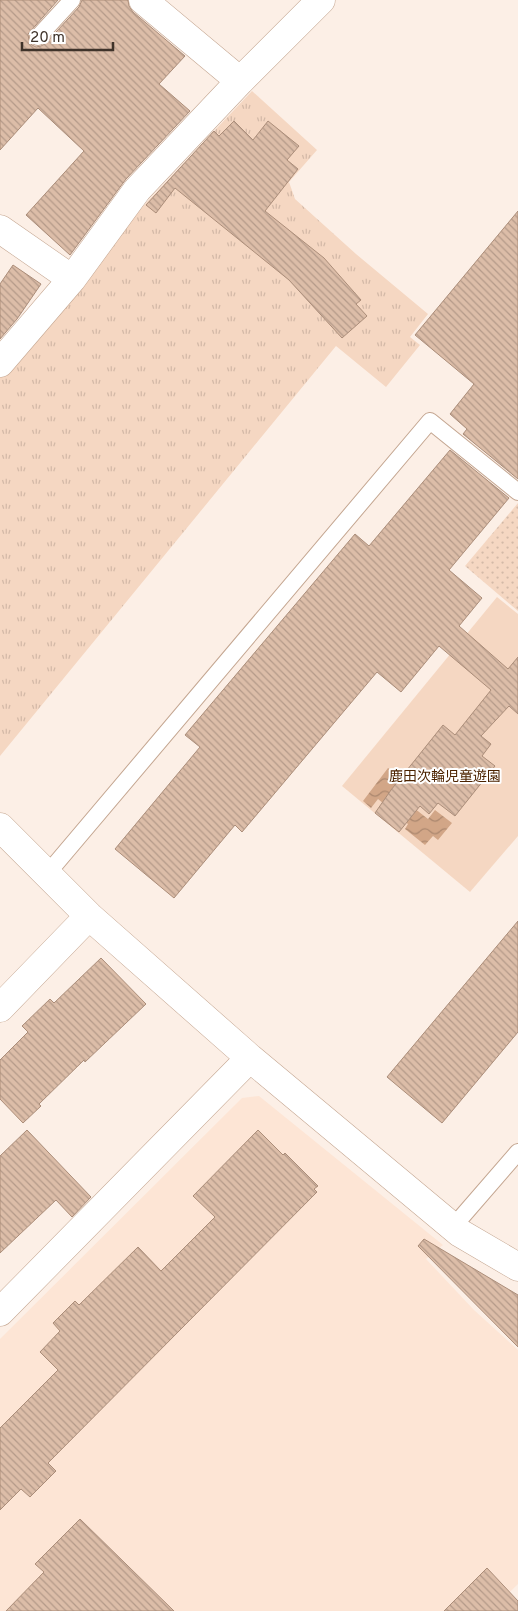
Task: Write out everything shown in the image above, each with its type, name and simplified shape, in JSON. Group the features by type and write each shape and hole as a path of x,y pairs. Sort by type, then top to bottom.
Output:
{"street":[{"path":"143,0 240,81"},
{"path":"0,363 72,279 137,190 240,81 321,0"},
{"path":"0,229 72,279"},
{"path":"0,827 89,916 250,1058 460,1233 518,1267"},
{"path":"0,1008 89,916"},
{"path":"0,1312 250,1058"}],"lane":[{"path":"38,37 72,0"},
{"path":"47,874 430,421 518,492"},
{"path":"453,1227 518,1152"}],"shaded area":[{"path":"259,1096 443,1245 426,1259 474,1310 518,1350 518,1584 490,1611 0,1611 0,1339 242,1098"}],"green space":[{"path":"252,91 317,150 289,182 295,199 356,254 428,314 410,337 420,345 386,387 336,346 0,756 0,378 146,203"},
{"path":"518,503 518,611 465,566"},
{"name":"鹿田次輪児童遊園","path":"497,597 518,614 518,836 470,892 342,786"}],"water":[{"path":"388,768 409,785 400,797 428,819 435,810 452,823 438,840 433,836 425,845 405,829 408,824 378,799 371,808 363,801"}],"building":[{"path":"0,0 58,0 28,34 32,45 36,47 45,44 79,7 82,0 128,0 133,12 185,56 159,84 190,111 126,179 70,255 26,215 84,151 38,108 0,150"},
{"path":"234,121 253,140 268,121 299,146 287,160 298,169 265,211 324,258 361,300 356,304 367,316 342,338 289,280 175,188 156,213 146,205 214,131 219,136"},
{"path":"518,211 518,479 463,434 467,429 450,414 474,384 415,335"},
{"path":"13,265 41,284 17,319 0,339 0,284"},
{"path":"450,450 509,498 449,570 482,598 459,626 508,669 518,657 518,714 509,706 481,736 491,744 482,756 495,766 455,816 438,803 429,814 420,806 399,832 375,813 443,725 455,735 491,690 439,646 401,692 377,672 242,832 235,825 174,898 115,849 200,747 185,735 355,534 369,546"},
{"path":"518,921 518,1032 442,1123 387,1077"},
{"path":"101,958 146,1004 85,1062 84,1060 39,1104 41,1106 23,1123 0,1099 0,1060 28,1032 22,1026 50,999 54,1003"},
{"path":"27,1130 91,1197 72,1217 56,1200 0,1253 0,1156"},
{"path":"258,1130 283,1155 285,1153 318,1186 314,1189 317,1192 48,1463 56,1471 30,1497 21,1489 0,1510 0,1428 58,1370 40,1352 60,1331 53,1323 75,1301 79,1305 138,1247 161,1271 215,1217 193,1196"},
{"path":"424,1239 518,1295 518,1347 418,1246"},
{"path":"80,1519 174,1611 6,1611 44,1572 35,1564"},
{"path":"487,1568 518,1601 518,1611 444,1611"}]}
